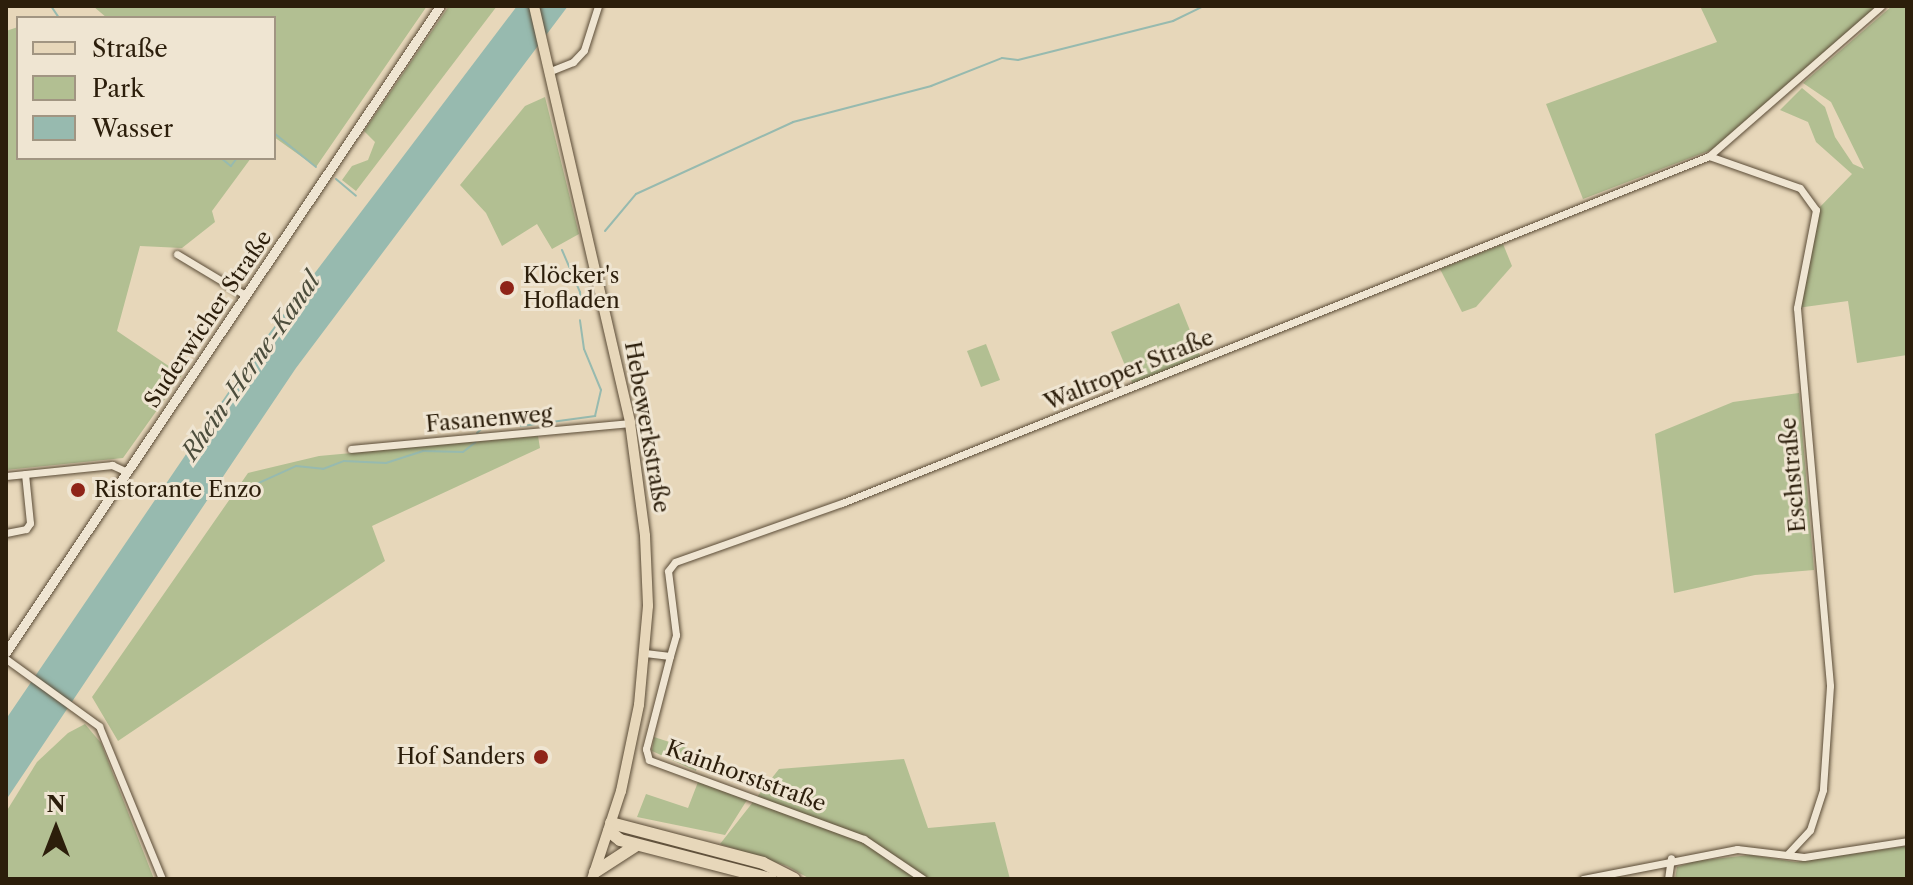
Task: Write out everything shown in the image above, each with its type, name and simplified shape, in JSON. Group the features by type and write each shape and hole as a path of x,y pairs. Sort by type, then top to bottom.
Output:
{"highway":[{"path":"610,827 639,845 771,879"},
{"path":"610,827 763,863 794,879"},
{"path":"593,875 619,852 639,845"}],"main road":[{"name":"Suderwicher Straße","path":"6,652 440,6"},
{"name":"Hebewerkstraße","path":"534,6 630,423 645,536 645,653 631,752 593,875"}],"street":[{"path":"547,72 573,62 584,50 598,6"},
{"name":"Waltroper Straße","path":"670,656 676,635 668,571 675,562 856,497 1709,156 1881,6"},
{"name":"Eschstraße","path":"1709,156 1800,188 1816,210 1817,227 1797,308 1830,686 1818,810 1810,830 1788,854"},
{"path":"177,254 245,295"},
{"name":"Fasanenweg","path":"351,449 630,423"},
{"path":"6,476 112,465 127,472"},
{"path":"6,533 26,529 30,523 25,474"},
{"path":"645,653 670,656"},
{"name":"Kainhorststraße","path":"670,656 649,735 649,760 864,839 923,879"},
{"path":"6,659 85,712 110,744 162,879"},
{"path":"1583,879 1671,858 1737,849 1804,857 1907,841"},
{"path":"1668,879 1671,858"}],"green space":[{"path":"93,6 427,6 316,167 276,138 276,16 105,16"},
{"path":"449,6 497,6 356,191 342,180 352,166 368,160 375,142 364,131"},
{"path":"1700,6 1877,6 1724,145 1583,199 1546,104 1717,42"},
{"path":"1892,6 1907,6 1907,355 1857,363 1848,301 1797,308 1818,209 1852,174 1816,142 1808,122 1780,110 1802,88 1825,107 1835,137 1853,164 1864,169 1831,102 1803,83"},
{"path":"16,28 16,160 250,160 212,211 215,222 182,248 140,246 117,331 182,375 123,458 6,470 6,31"},
{"path":"545,97 579,234 552,249 537,224 502,246 486,213 460,185 525,106"},
{"path":"1503,244 1512,266 1476,307 1462,312 1440,269"},
{"path":"1179,303 1201,358 1134,387 1111,332"},
{"path":"986,344 1000,380 981,387 967,351"},
{"path":"1799,393 1814,570 1755,575 1674,593 1655,434 1733,402"},
{"path":"538,436 540,448 372,526 385,561 118,741 92,697 248,473 319,456"},
{"path":"85,724 101,743 154,879 6,879 6,812 37,762 68,733"},
{"path":"654,737 700,752 696,771 652,751"},
{"path":"904,759 928,828 995,822 1010,879 810,879 787,866 720,844 779,769"},
{"path":"698,782 747,800 725,835 637,817 646,794 688,808"},
{"path":"1907,846 1907,879 1675,879 1677,867 1695,861 1750,855 1796,862"}],"water":[{"name":"Rhein-Herne-Kanal","path":"517,6 568,6 296,368 6,800 6,719 261,344"}],"waterway":[{"path":"51,6 58,16"},
{"path":"605,231 636,194 793,122 931,86 1002,58 1018,60 1173,21 1204,6"},
{"path":"276,135 316,167"},
{"path":"224,160 231,166 236,160"},
{"path":"336,179 356,196"},
{"path":"562,250 580,292 581,307"},
{"path":"477,433 491,420 522,426 595,416 601,390 584,349 580,320"},
{"path":"254,485 296,466 323,469 344,461 386,463 423,451 463,452 476,442"}],"place":[{"name":"Klöcker's Hofladen","path":"507,288"},
{"name":"Ristorante Enzo","path":"78,490"},
{"name":"Hof Sanders","path":"541,757"}]}
